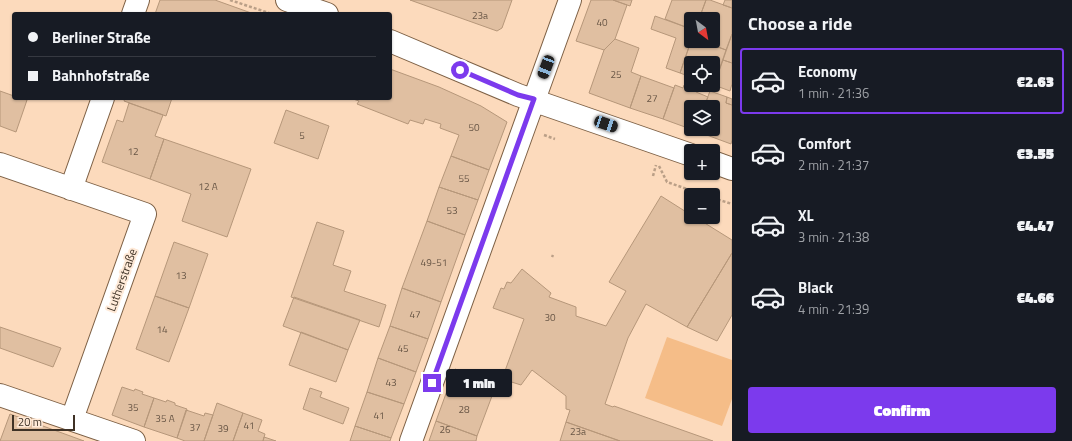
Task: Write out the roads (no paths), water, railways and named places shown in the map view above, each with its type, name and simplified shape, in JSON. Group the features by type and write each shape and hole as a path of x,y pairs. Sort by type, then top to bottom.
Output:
{"street":[{"path":"134,12 138,0"},
{"path":"287,0 321,12"},
{"path":"411,441 570,0"},
{"path":"392,43 518,95 534,99 684,153"},
{"path":"71,189 102,100"},
{"name":"Lutherstraße","path":"0,164 145,214 72,419"},
{"path":"720,165 732,169"},
{"path":"0,395 134,441"}]}
